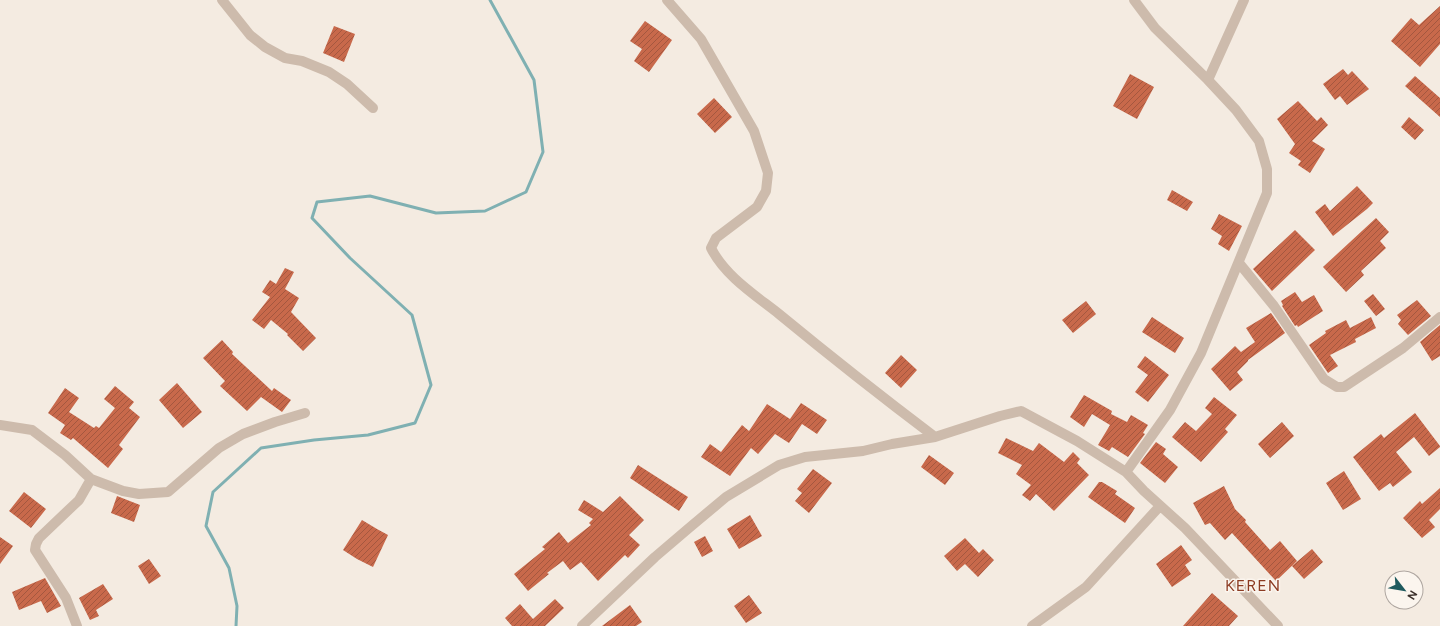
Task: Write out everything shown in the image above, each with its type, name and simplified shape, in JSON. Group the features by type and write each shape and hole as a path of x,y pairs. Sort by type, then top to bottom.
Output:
{"street":[{"path":"222,0 250,35 265,47 285,58 302,61 329,72 347,84 373,108"},
{"path":"667,0 701,39 754,131 768,173 766,191 756,207 716,238 711,248 716,258 738,280 847,370 934,437"},
{"path":"1126,472 1170,410 1202,354 1267,193 1267,169 1259,141 1236,110 1155,28 1134,0"},
{"path":"1208,80 1244,0"},
{"path":"1239,263 1274,306 1324,379 1337,387 1344,387 1403,348 1440,317"},
{"path":"582,626 689,528 726,498 779,465 805,457 863,451 892,444 934,437 1000,416 1022,411 1076,441 1126,472 1160,506 1185,528 1272,624"},
{"path":"0,426 32,430 65,455 91,479 123,491 139,494 168,492 219,448 243,434 305,413"},
{"path":"77,626 66,598 35,550 39,538 79,500 91,479"},
{"path":"1032,626 1086,587 1160,506"}],"building":[{"path":"1440,6 1440,44 1420,67 1391,41 1411,18 1419,25"},
{"path":"645,21 672,40 649,72 634,61 642,49 630,41"},
{"path":"334,26 355,34 344,62 323,53"},
{"path":"1343,69 1348,75 1352,71 1369,89 1347,105 1340,96 1335,100 1323,84"},
{"path":"1130,74 1154,87 1137,119 1113,106"},
{"path":"1415,76 1440,98 1440,117 1405,86"},
{"path":"714,98 732,117 715,133 697,114"},
{"path":"1298,101 1317,121 1321,117 1328,125 1312,141 1325,149 1310,173 1298,165 1301,161 1289,153 1295,144 1277,119"},
{"path":"1409,117 1424,130 1415,140 1401,127"},
{"path":"1357,186 1373,203 1333,236 1315,212 1325,204 1330,211"},
{"path":"1172,190 1193,202 1187,211 1167,200"},
{"path":"1219,214 1242,226 1229,251 1218,244 1222,236 1211,229"},
{"path":"1376,218 1389,232 1380,241 1386,248 1361,271 1364,275 1346,292 1323,267"},
{"path":"1295,230 1315,250 1272,291 1253,269"},
{"path":"285,268 294,272 285,289 299,298 291,312 316,338 303,351 287,335 288,334 271,320 264,329 252,320 270,297 262,292 270,280 276,284"},
{"path":"1295,292 1302,302 1314,295 1323,311 1298,327 1297,325 1295,326 1282,306 1281,301"},
{"path":"1373,294 1385,309 1376,316 1364,301"},
{"path":"1417,300 1431,316 1408,335 1398,324 1401,320 1397,315"},
{"path":"1086,301 1096,314 1073,333 1062,320"},
{"path":"1271,313 1285,333 1248,360 1237,372 1243,380 1230,391 1211,369 1235,346 1241,352 1255,342 1246,328"},
{"path":"1152,317 1184,338 1175,353 1142,332"},
{"path":"1371,317 1376,328 1355,339 1356,342 1330,355 1338,366 1328,373 1309,345 1326,333 1325,331 1346,320 1350,328"},
{"path":"1440,325 1440,356 1432,361 1420,342"},
{"path":"222,340 233,352 232,354 272,391 274,388 291,400 282,412 261,397 247,411 220,386 225,381 203,358"},
{"path":"901,355 917,370 901,388 885,373"},
{"path":"1145,356 1169,375 1148,402 1135,392 1148,375 1137,367"},
{"path":"177,383 202,412 183,428 159,400"},
{"path":"115,386 134,402 129,408 140,417 119,445 123,449 108,468 73,438 71,440 60,433 65,425 48,413 65,388 79,398 69,412 94,428 96,426 99,428 115,408 104,399"},
{"path":"1084,395 1112,411 1111,414 1127,422 1131,415 1148,425 1143,433 1145,434 1128,457 1112,447 1109,451 1098,445 1110,425 1092,414 1084,427 1070,417"},
{"path":"1214,397 1237,415 1225,429 1228,432 1201,462 1172,437 1185,422 1196,431 1212,414 1205,408"},
{"path":"801,403 827,420 817,434 802,424 789,443 775,434 758,454 751,448 730,476 701,457 710,444 721,452 742,425 749,431 767,404 790,419"},
{"path":"1415,413 1440,447 1429,456 1414,437 1396,452 1412,472 1393,487 1390,483 1379,491 1353,457 1381,434 1384,438"},
{"path":"1282,422 1294,436 1270,458 1258,444"},
{"path":"1006,438 1033,451 1039,443 1064,462 1073,452 1080,459 1077,463 1089,475 1054,511 1036,494 1030,501 1022,495 1031,485 1016,474 1022,465 998,453"},
{"path":"1156,442 1166,449 1163,454 1178,467 1165,483 1140,463"},
{"path":"929,455 954,473 945,485 921,467"},
{"path":"638,465 688,497 679,511 630,478"},
{"path":"813,469 832,483 809,513 795,501 802,493 797,489"},
{"path":"1344,471 1361,499 1343,510 1326,483"},
{"path":"1099,482 1102,482 1117,491 1115,494 1135,508 1125,523 1088,497"},
{"path":"1224,486 1235,509 1246,520 1245,522 1270,550 1280,541 1297,561 1276,581 1232,533 1225,540 1210,523 1205,525 1193,503"},
{"path":"1440,488 1440,509 1429,520 1435,527 1422,538 1403,518 1420,501 1422,504"},
{"path":"24,492 46,509 31,528 9,511"},
{"path":"117,496 140,505 134,522 111,513"},
{"path":"620,496 644,520 629,535 640,545 628,558 625,555 598,581 581,562 570,570 563,561 547,573 549,574 528,591 514,574 545,549 542,547 559,532 568,543 591,525 589,523 593,519 578,510 584,500 603,512"},
{"path":"750,515 762,536 739,549 727,529"},
{"path":"362,520 388,535 373,567 343,550"},
{"path":"705,536 713,551 702,557 694,542"},
{"path":"0,537 13,546 0,564"},
{"path":"965,538 979,553 983,549 994,560 978,577 965,564 957,571 944,556"},
{"path":"1181,545 1192,560 1185,565 1191,574 1172,587 1156,564"},
{"path":"1312,549 1323,562 1304,579 1292,566"},
{"path":"149,559 161,576 149,584 138,566"},
{"path":"45,578 61,606 47,613 41,601 19,610 12,592"},
{"path":"103,584 113,599 96,610 99,616 90,620 79,598"},
{"path":"1212,593 1238,616 1229,626 1183,626"},
{"path":"749,595 762,613 746,623 734,606"},
{"path":"555,599 564,608 545,626 512,626 505,618 520,604 533,619"},
{"path":"630,605 642,622 636,626 602,626"}],"waterway":[{"path":"236,626 237,606 229,568 206,526 213,492 261,448 314,440 368,435 415,423 431,385 412,315 350,258 312,218 317,202 370,196 436,213 485,211 526,192 543,152 534,80 490,0"}],"district":[{"name":"KEREN","path":"1253,585"}]}
